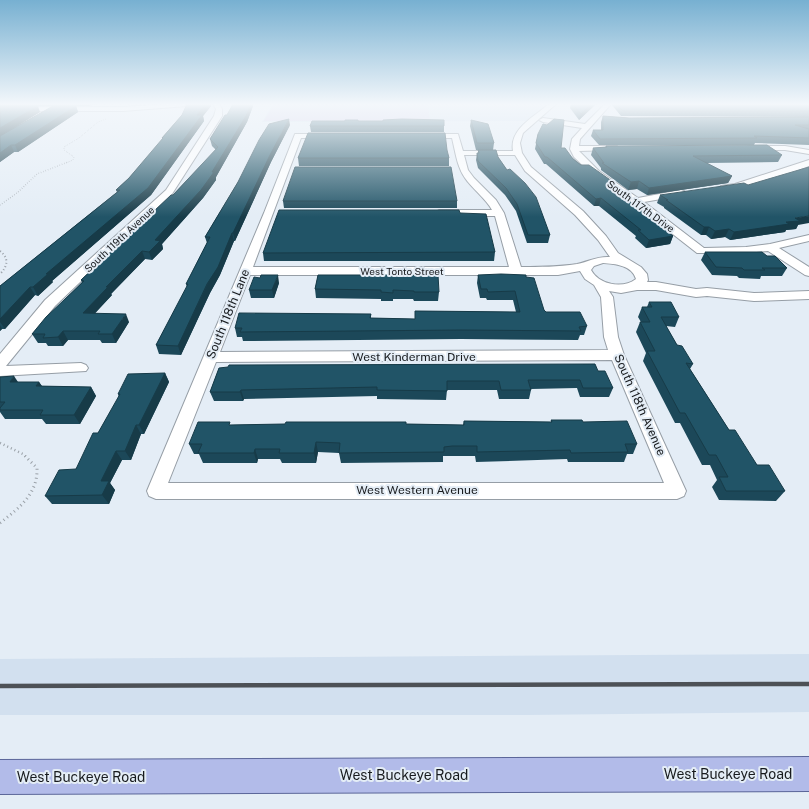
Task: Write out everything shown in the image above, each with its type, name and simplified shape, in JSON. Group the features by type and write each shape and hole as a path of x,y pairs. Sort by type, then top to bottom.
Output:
{"main road":[{"name":"West Buckeye Road","path":"0,777 809,774"}],"street":[{"name":"South 119th Avenue","path":"0,363 50,303 169,192 201,142"},
{"name":"South 118th Lane","path":"156,490 245,271 273,213 289,170 296,142"},
{"path":"457,142 460,153 460,170 493,202 499,213 516,272"},
{"path":"517,142 518,153 522,162 531,172 579,213 602,238 614,255 639,271 642,280 630,287 621,296 617,314 610,318"},
{"path":"575,142 574,149 621,148"},
{"path":"739,148 785,148 809,152"},
{"name":"South 117th Drive","path":"574,149 585,164 636,200 701,251 746,250 770,247"},
{"path":"460,153 518,153"},
{"path":"713,189 736,187 809,163"},
{"path":"636,200 690,192"},
{"path":"428,213 499,213"},
{"path":"588,264 598,251 594,230"},
{"path":"770,247 809,238"},
{"path":"770,247 809,272"},
{"name":"West Tonto Street","path":"245,271 558,271 602,260 629,265"},
{"name":"South 118th Avenue","path":"588,264 585,270 587,275 595,282 607,297 610,318 610,338 677,491"},
{"path":"629,265 662,280 707,292 754,296 809,295"},
{"name":"West Tonto Street","path":"558,271 608,287 656,286 696,293 707,292"},
{"name":"West Kinderman Drive","path":"210,357 617,355"},
{"path":"0,371 81,368"},
{"name":"West Western Avenue","path":"156,490 677,491"}],"path":[{"path":"0,204 17,193 37,174 59,167 73,160 74,157 64,150 64,147 73,142"},
{"path":"0,251 5,254 8,260 6,269 0,274"},
{"path":"0,443 23,454 37,468 37,482 29,495 10,516 0,523"}],"shaded area":[{"path":"809,654 809,712 528,715 0,715 0,659"}],"building":[{"path":"0,142 20,142 15,145 11,145 0,153"},
{"path":"160,142 182,142 148,188 46,274 48,274 33,287 30,287 0,319 0,286 120,190 116,190 129,178"},
{"path":"213,142 230,142 212,172 214,172 201,190 155,240 160,241 149,252 142,251 106,287 108,287 83,313 126,314 112,334 98,334 100,331 63,331 58,337 43,338 45,334 32,334 46,317 84,281 81,280 171,195 173,195 218,147"},
{"path":"258,142 277,142 232,233 218,267 207,284 178,346 156,345 188,284 186,284 210,237 205,237 238,182"},
{"path":"304,142 446,142 449,158 298,158"},
{"path":"477,142 494,142 494,143 477,143"},
{"path":"536,142 562,142 561,148 565,148 573,159 581,165 589,165 616,184 607,185 644,212 673,236 649,240 638,230 641,230 601,198 596,199 547,157 545,157"},
{"path":"767,145 782,155 693,156 732,176 649,188 639,181 631,182 602,163 604,163 593,148 607,147 606,146"},
{"path":"478,150 496,150 498,157 507,170 510,169 525,183 536,197 550,235 528,235 517,204 506,188 478,161"},
{"path":"295,167 451,167 457,201 283,201"},
{"path":"809,167 809,216 795,218 800,221 786,222 789,224 734,232 729,229 715,231 709,227 704,227 660,195 744,183 748,185"},
{"path":"279,210 459,210 460,213 486,214 495,252 263,253"},
{"path":"705,252 762,252 767,256 775,256 787,268 744,270 742,268 716,267"},
{"path":"261,275 278,275 272,290 249,290 254,277 260,278"},
{"path":"318,275 438,275 439,292 393,290 393,293 381,292 381,290 315,289"},
{"path":"478,275 526,275 526,277 534,278 544,310 546,312 580,312 587,326 579,327 581,331 461,330 240,332 242,328 235,328 239,313 371,314 370,318 415,319 415,311 520,312 515,291 488,292 487,289 481,289"},
{"path":"649,302 671,302 679,317 661,317 677,345 682,346 693,364 686,363 729,430 735,430 757,465 769,465 785,491 726,491 719,477 728,477 716,455 709,455 685,413 680,413 647,351 655,351 640,322 650,322 642,307 652,307"},
{"path":"595,364 598,371 605,371 613,388 583,388 580,380 528,380 531,390 501,390 499,381 447,381 447,391 377,390 377,387 210,392 219,368 228,367 229,365"},
{"path":"165,373 139,425 136,425 125,451 116,451 101,481 109,481 102,495 45,496 59,470 76,469 93,433 98,433 120,394 118,394 128,374"},
{"path":"14,376 10,382 39,382 36,386 91,387 74,415 40,415 43,410 0,410 5,402 0,402 0,377"},
{"path":"551,420 582,420 583,422 627,421 637,444 625,444 628,452 571,453 570,450 477,452 477,446 452,446 444,447 444,452 339,453 340,443 316,442 314,453 279,453 280,449 255,449 254,453 198,453 202,444 189,444 198,422 230,422 229,425 285,424 286,422 406,422 406,424 464,425 464,421 552,422"}],"railway":[{"path":"0,686 809,684"}]}
